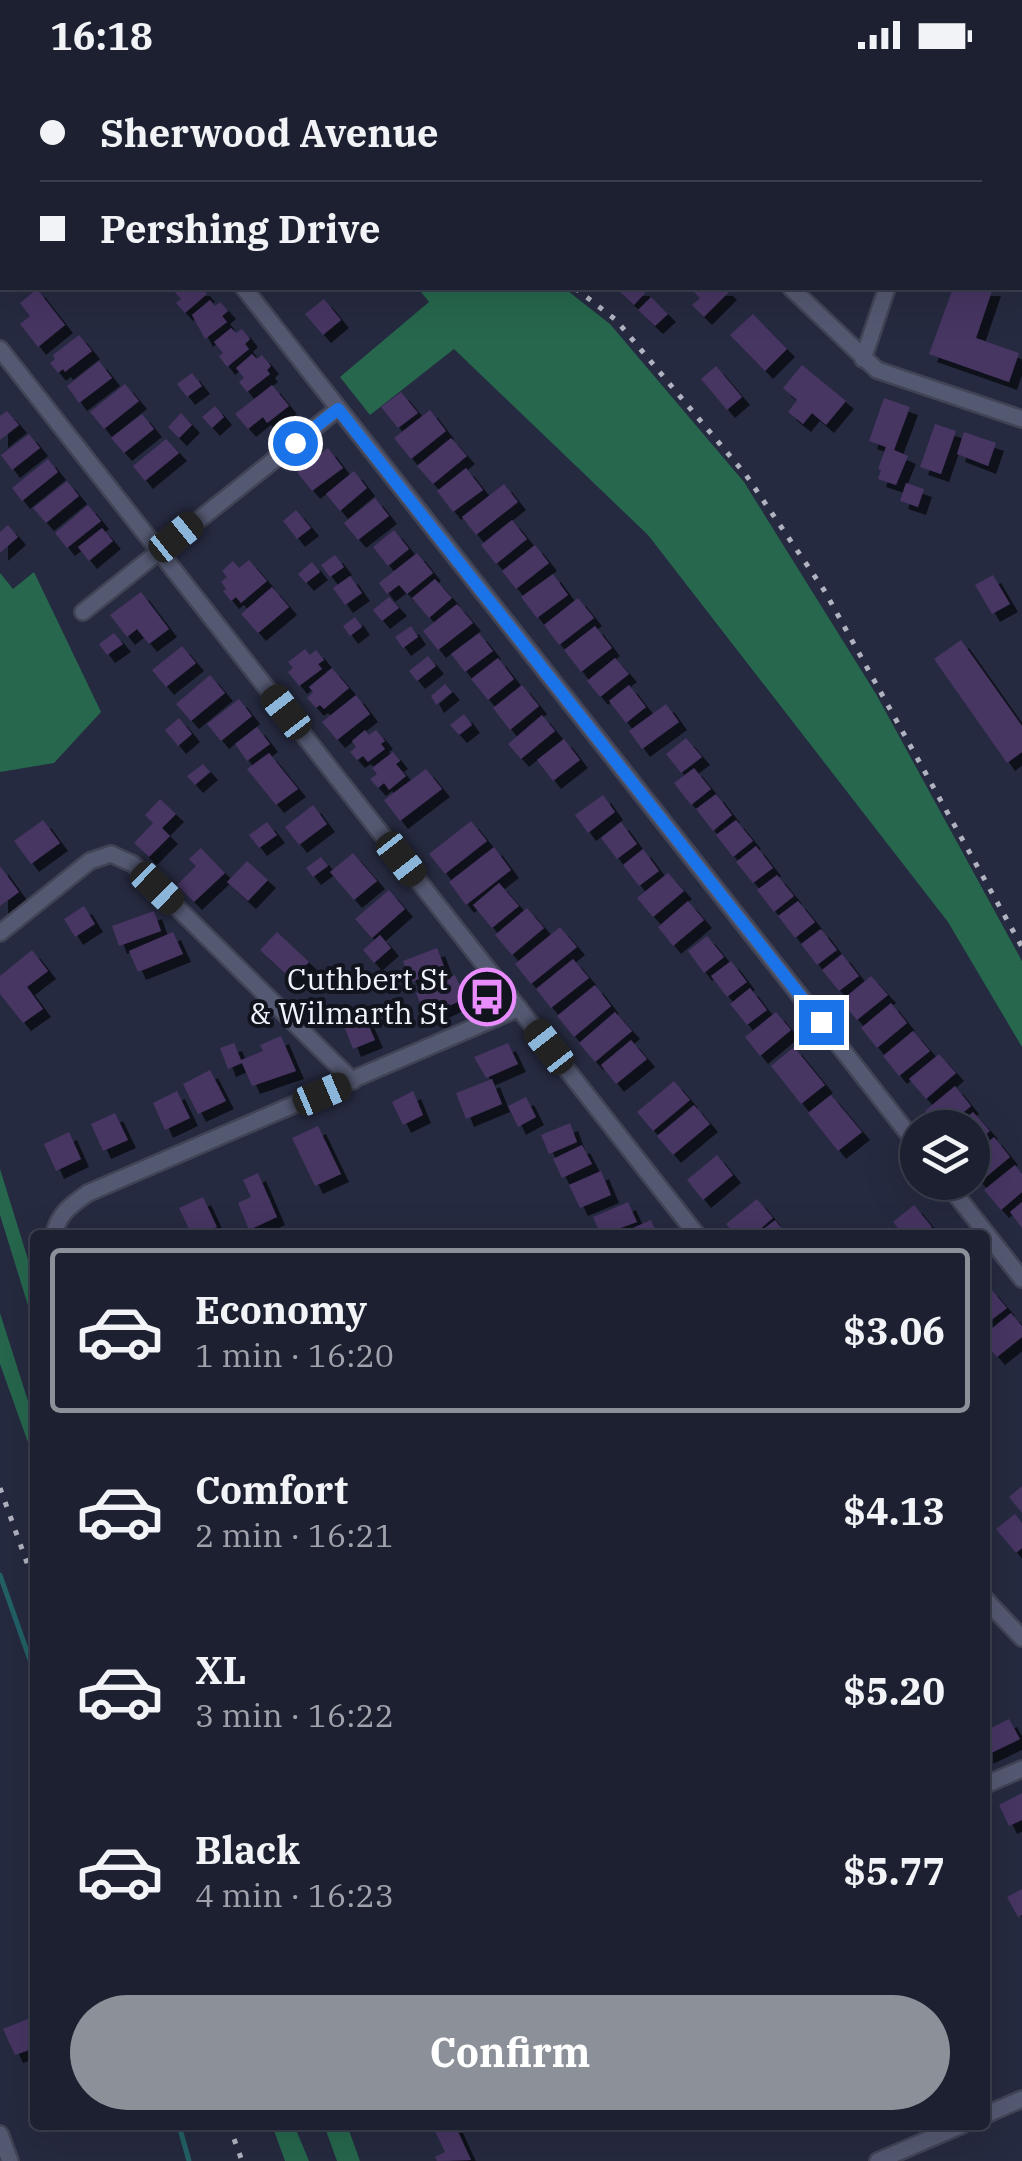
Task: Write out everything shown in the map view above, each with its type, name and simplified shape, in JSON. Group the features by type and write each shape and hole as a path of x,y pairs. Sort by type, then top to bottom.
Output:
{"street":[{"path":"246,290 900,1123"},
{"path":"793,290 863,359 894,377 1022,420"},
{"path":"863,359 886,290"},
{"path":"0,349 7,372 159,550 693,1230"},
{"path":"83,612 338,409"},
{"path":"0,932 90,861 111,854 133,864 353,1081"},
{"path":"56,1228 72,1204 88,1193 518,1008"},
{"path":"960,1200 984,1230"},
{"path":"990,1238 1022,1279"},
{"path":"990,1604 1022,1638"},
{"path":"990,1783 1022,1769"},
{"path":"990,2113 1022,2100"},
{"path":"878,2161 950,2130"},
{"path":"0,2134 10,2161"}],"green space":[{"path":"420,290 567,290 610,324 744,482 876,694 1022,961 1022,1047 948,922 648,535 454,349 370,415 340,377 429,302"},
{"path":"34,572 101,712 54,763 0,772 0,573 13,589"},
{"path":"0,1169 30,1266 30,1312 0,1215"},
{"path":"0,1313 30,1407 30,1448 0,1364"},
{"path":"274,2130 296,2130 309,2161 285,2161"},
{"path":"326,2130 349,2130 360,2161 337,2161"}],"building":[{"path":"38,290 65,325 38,347 20,324 30,316 20,303"},
{"path":"173,290 204,290 207,294 185,313 176,303 181,299"},
{"path":"618,290 646,292 634,305"},
{"path":"692,290 729,292 704,317 692,305 700,298"},
{"path":"952,290 992,290 976,338 1019,353 1009,382 929,354"},
{"path":"651,297 668,314 655,326 638,310"},
{"path":"324,299 341,320 323,335 305,314"},
{"path":"210,300 215,306 220,302 228,311 222,316 227,322 205,339 192,315"},
{"path":"753,314 787,349 765,371 730,335"},
{"path":"231,328 236,333 242,329 250,339 245,344 249,349 227,367 214,342"},
{"path":"79,335 92,351 58,373 50,363 55,359 53,355"},
{"path":"252,354 257,359 262,355 271,366 267,370 270,374 247,392 239,382 244,378 236,368"},
{"path":"99,361 112,378 79,403 67,386"},
{"path":"802,365 846,401 826,425 812,413 803,424 788,412 797,400 783,388"},
{"path":"716,366 742,397 727,410 701,379"},
{"path":"192,373 202,386 187,397 177,384"},
{"path":"125,384 139,401 104,429 90,412"},
{"path":"272,385 289,406 267,423 263,417 248,429 235,414"},
{"path":"401,392 418,413 398,428 381,407"},
{"path":"884,398 910,407 894,450 908,456 896,485 878,479 886,447 869,441"},
{"path":"215,406 224,417 212,428 202,417"},
{"path":"430,410 446,431 411,459 394,438"},
{"path":"7,411 19,425 0,440 0,416"},
{"path":"181,413 192,425 179,438 168,427"},
{"path":"142,414 154,429 124,453 111,438"},
{"path":"935,424 956,431 941,474 920,467"},
{"path":"964,432 996,443 988,466 957,454"},
{"path":"29,434 40,448 12,470 1,455"},
{"path":"451,438 467,456 433,484 417,466"},
{"path":"166,439 179,453 145,481 133,466"},
{"path":"328,448 343,468 312,491 297,472"},
{"path":"48,459 58,472 22,501 12,488"},
{"path":"466,468 483,490 453,512 437,491"},
{"path":"354,471 367,488 340,511 326,494"},
{"path":"67,481 79,496 46,523 33,508"},
{"path":"906,483 924,489 918,507 900,501"},
{"path":"504,484 518,502 476,535 462,517"},
{"path":"375,498 389,516 358,540 344,523"},
{"path":"88,505 101,521 67,548 55,533"},
{"path":"296,510 311,528 297,539 283,521"},
{"path":"512,520 527,539 496,564 481,545"},
{"path":"8,525 18,537 0,553 0,532"},
{"path":"102,528 113,541 89,561 78,547"},
{"path":"394,530 409,549 388,566 373,547"},
{"path":"535,545 549,563 516,589 502,571"},
{"path":"417,553 433,573 407,594 399,585 387,594 379,583"},
{"path":"335,555 344,567 330,577 321,565"},
{"path":"249,560 267,581 241,603 236,597 231,601 223,591 226,589 221,582 227,577 222,571 233,561 239,568"},
{"path":"312,562 320,572 306,583 298,574"},
{"path":"553,574 568,595 537,618 521,597"},
{"path":"993,575 1010,604 992,614 975,585"},
{"path":"350,576 362,593 345,605 333,588"},
{"path":"435,579 452,598 429,618 412,598"},
{"path":"272,587 289,607 258,633 241,614"},
{"path":"141,592 169,629 149,644 137,629 127,637 110,615"},
{"path":"389,597 399,608 382,621 373,610"},
{"path":"578,598 594,618 559,645 544,625"},
{"path":"457,604 473,623 438,650 423,631"},
{"path":"355,617 362,627 350,636 343,626"},
{"path":"411,626 418,637 403,648 395,637"},
{"path":"595,626 612,648 581,672 564,650"},
{"path":"114,633 123,644 107,655 99,644"},
{"path":"479,633 493,651 465,672 451,654"},
{"path":"961,640 1022,726 1022,752 1007,763 934,659"},
{"path":"182,646 196,663 166,687 152,670"},
{"path":"305,649 310,655 316,650 324,660 318,664 322,669 299,686 288,672 293,668 288,662"},
{"path":"428,656 436,666 417,681 409,671"},
{"path":"498,658 514,679 488,700 471,679"},
{"path":"615,658 629,674 600,697 587,681"},
{"path":"332,668 349,688 324,709 320,705 316,708 307,698 313,692 309,687"},
{"path":"210,675 225,693 191,721 176,704"},
{"path":"445,684 452,692 436,705 431,696"},
{"path":"522,685 539,706 510,730 493,708"},
{"path":"629,685 646,707 626,723 609,701"},
{"path":"356,695 370,714 337,740 322,722"},
{"path":"239,699 252,716 221,741 207,724"},
{"path":"666,704 679,722 642,749 629,731"},
{"path":"464,714 472,725 459,735 450,725"},
{"path":"542,715 555,731 521,759 508,744"},
{"path":"179,718 192,734 178,746 165,730"},
{"path":"257,727 270,744 247,761 235,744"},
{"path":"365,730 369,735 376,730 385,741 381,744 385,749 368,762 363,756 357,760 350,752 356,747 352,741"},
{"path":"686,738 702,757 681,773 666,754"},
{"path":"564,739 580,760 553,781 537,760"},
{"path":"393,752 400,761 396,764 406,776 389,790 384,783 378,788 370,779 377,774 372,768"},
{"path":"269,753 298,789 276,805 247,769"},
{"path":"203,764 210,772 195,785 187,776"},
{"path":"694,768 711,789 691,805 674,783"},
{"path":"426,769 442,789 400,821 384,800"},
{"path":"716,794 732,815 713,831 696,809"},
{"path":"603,795 615,812 588,833 575,815"},
{"path":"160,799 176,814 162,828 170,836 149,857 134,843 153,823 145,815"},
{"path":"313,805 327,824 299,845 285,827"},
{"path":"43,820 60,843 31,864 14,841"},
{"path":"736,820 753,841 733,857 716,835"},
{"path":"471,821 487,841 445,874 429,854"},
{"path":"267,822 277,835 259,848 249,835"},
{"path":"621,822 637,844 617,859 601,838"},
{"path":"756,846 773,868 753,883 736,862"},
{"path":"494,847 511,870 466,905 449,882"},
{"path":"201,848 225,873 194,902 177,885 196,866 189,859"},
{"path":"643,849 659,871 639,886 623,865"},
{"path":"353,853 377,881 354,900 330,872"},
{"path":"321,857 328,866 313,877 306,868"},
{"path":"247,861 268,880 248,901 227,882"},
{"path":"0,866 19,892 0,906"},
{"path":"668,873 684,891 653,917 637,898"},
{"path":"777,875 794,896 774,912 757,890"},
{"path":"499,883 519,906 492,928 473,905"},
{"path":"389,890 405,909 372,938 355,919"},
{"path":"688,901 704,920 673,946 658,927"},
{"path":"798,901 815,922 795,938 778,916"},
{"path":"84,906 95,924 75,937 64,919"},
{"path":"527,908 544,928 512,955 495,935"},
{"path":"154,911 161,931 119,946 112,926"},
{"path":"560,927 577,947 531,984 515,964"},
{"path":"821,929 837,950 817,965 801,944"},
{"path":"173,932 183,954 138,972 129,951"},
{"path":"277,932 309,962 292,980 260,950"},
{"path":"380,935 391,948 374,963 363,950"},
{"path":"707,936 724,957 704,973 688,951"},
{"path":"437,948 445,969 411,982 403,961"},
{"path":"32,950 48,971 27,987 43,1009 23,1023 0,994 0,976"},
{"path":"842,954 859,976 839,991 822,970"},
{"path":"573,959 589,978 551,1008 536,989"},
{"path":"731,961 747,982 727,997 711,976"},
{"path":"455,975 466,998 426,1017 416,993"},
{"path":"871,976 888,995 857,1020 841,1001"},
{"path":"595,985 611,1006 574,1037 557,1016"},
{"path":"750,988 767,1010 747,1025 730,1004"},
{"path":"891,1003 907,1023 877,1048 861,1028"},
{"path":"362,1010 375,1040 353,1049 341,1018"},
{"path":"615,1012 632,1031 595,1062 579,1043"},
{"path":"776,1012 791,1030 760,1056 745,1037"},
{"path":"913,1031 930,1051 899,1076 883,1056"},
{"path":"281,1036 296,1071 252,1086 242,1063 228,1069 220,1048 234,1043 241,1060 263,1051 260,1045"},
{"path":"631,1040 647,1059 616,1084 601,1065"},
{"path":"508,1043 518,1064 486,1078 474,1057"},
{"path":"794,1047 825,1085 801,1104 771,1066"},
{"path":"939,1054 956,1073 926,1099 909,1079"},
{"path":"210,1070 226,1101 198,1114 183,1084"},
{"path":"492,1079 502,1104 466,1119 456,1093"},
{"path":"674,1081 690,1100 653,1131 637,1112"},
{"path":"955,1086 971,1106 966,1110 926,1110"},
{"path":"177,1091 190,1118 165,1130 153,1103"},
{"path":"413,1091 423,1115 403,1125 392,1102"},
{"path":"831,1095 862,1132 838,1151 808,1113"},
{"path":"526,1097 536,1117 518,1127 508,1106"},
{"path":"694,1105 710,1124 673,1155 657,1136"},
{"path":"115,1113 128,1140 103,1151 91,1124"},
{"path":"570,1123 577,1142 549,1154 541,1135"},
{"path":"318,1126 341,1174 315,1186 292,1138"},
{"path":"69,1132 81,1159 56,1171 44,1144"},
{"path":"994,1137 1010,1157 990,1174 990,1140"},
{"path":"582,1145 592,1164 562,1178 553,1159"},
{"path":"717,1155 733,1175 703,1200 687,1180"},
{"path":"1015,1165 1022,1174 1022,1192 1001,1210 990,1197 990,1185"},
{"path":"601,1171 611,1195 580,1208 569,1185"},
{"path":"258,1173 277,1217 249,1230 238,1203 251,1197 243,1180"},
{"path":"203,1197 217,1227 190,1230 179,1208"},
{"path":"757,1199 773,1218 759,1230 731,1230 726,1224"},
{"path":"628,1202 637,1222 615,1230 599,1230 593,1217"},
{"path":"1022,1202 1022,1228 1010,1212"},
{"path":"914,1205 932,1227 900,1230 893,1222"},
{"path":"651,1220 655,1230 628,1230"},
{"path":"775,1220 783,1230 762,1230"},
{"path":"990,1288 1007,1308 990,1321"},
{"path":"1011,1313 1022,1326 1022,1337 997,1357 990,1349 990,1330"},
{"path":"1022,1486 1022,1513 1009,1497"},
{"path":"1015,1514 1022,1523 1022,1548 1016,1553 996,1529"},
{"path":"1009,1719 1020,1739 990,1754 990,1728"},
{"path":"1022,1793 1022,1820 1009,1826 999,1805"},
{"path":"1022,1889 1022,1915 1018,1917 1007,1897"},
{"path":"30,2018 30,2050 15,2055 3,2029"},
{"path":"457,2130 471,2160 437,2161 435,2157 445,2152 435,2131"}],"waterway":[{"path":"0,1575 30,1660"},
{"path":"180,2130 189,2161"}],"railway":[{"path":"578,290 616,320 746,475 824,590 1022,947"},
{"path":"0,1488 30,1571"},
{"path":"231,2130 242,2161"}],"place":[{"name":"Cuthbert St & Wilmarth St","path":"487,997"}],"route":[{"path":"295,443 338,409 821,1022"}]}
